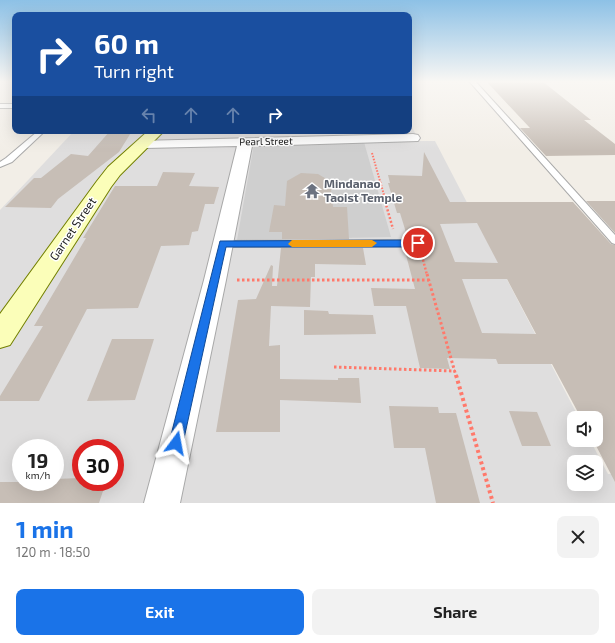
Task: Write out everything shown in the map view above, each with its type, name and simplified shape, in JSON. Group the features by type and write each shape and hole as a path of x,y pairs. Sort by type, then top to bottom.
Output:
{"street":[{"name":"Pearl Street","path":"151,137 245,142 413,138"},
{"name":"Garnet Street","path":"0,336 103,185 114,171 151,137"},
{"path":"162,503 215,280 245,142"}],"lane":[{"path":"493,104 615,241"},
{"path":"0,106 12,106"},
{"path":"0,166 39,134"},
{"path":"223,244 418,243"}],"path":[{"path":"368,139 397,243"},
{"path":"418,243 493,503"},
{"path":"215,280 429,280"},
{"path":"334,367 455,371"}],"shaded area":[{"path":"412,127 419,141 435,141 575,411 567,411 567,447 594,447 598,455 567,455 567,491 603,491 603,465 608,474 615,474 615,503 0,503 0,210 71,134 412,134"},
{"name":"Mindanao Taoist Temple","path":"364,142 391,237 237,240 254,144"}],"building":[{"path":"508,104 571,104 591,120 584,120 615,144 615,155 546,156 520,128 530,128"},
{"path":"107,134 130,134 119,152 58,199 51,208 5,207 34,178 41,178 71,154 88,156"},
{"path":"424,152 450,202 573,202 611,244 615,245 615,482 603,459 603,455 601,455 597,447 603,447 603,411 577,411 552,364 498,364 496,359 447,358 450,369 420,368 406,306 374,306 371,288 415,289 406,255 412,255 410,248 419,247 424,242 418,238 408,239 400,213 397,213 388,183 390,183 388,175 422,176","holes":["477,223 498,263 455,262 440,224","462,279 507,279 536,334 482,333"]},
{"path":"163,172 195,173 189,186 219,187 214,204 205,204 198,231 192,232 189,245 161,246 138,308 87,309 39,401 0,401 0,396 43,326 34,326 86,238 83,238 115,186 157,186"},
{"path":"301,173 318,174 330,181 333,207 347,207 349,239 282,239 282,232 269,232 274,205 285,206 287,181"},
{"path":"586,201 615,201 615,233"},
{"path":"281,248 363,248 366,265 315,264 315,277 311,277 310,307 271,306 269,346 280,345 280,379 338,380 338,378 359,378 361,403 280,400 280,432 216,432 238,300 256,299 271,265 273,266 272,286 277,286"},
{"path":"304,310 328,311 329,314 373,315 376,334 304,335"},
{"path":"112,339 154,339 135,400 87,401"},
{"path":"389,406 438,407 439,413 456,413 480,503 436,503 425,448 394,448"},
{"path":"509,411 537,412 551,446 522,446"},
{"path":"72,478 72,491 103,491 99,503 0,503 0,482 12,482 12,491 64,491 64,479"}],"slow traffic":[{"path":"292,244 372,243"}],"place":[{"name":"Mindanao Taoist Temple","path":"312,191"}],"route":[{"path":"176,443 223,244 418,243"}]}
